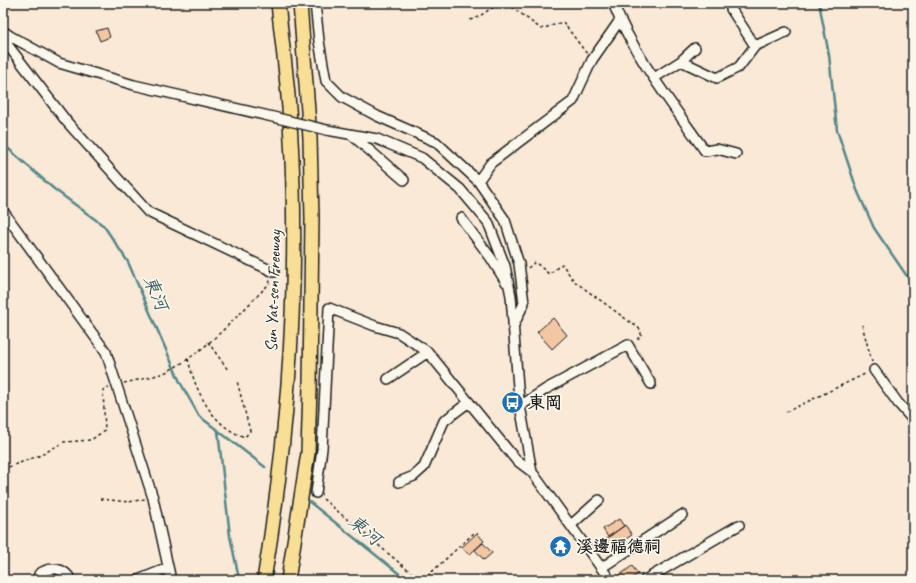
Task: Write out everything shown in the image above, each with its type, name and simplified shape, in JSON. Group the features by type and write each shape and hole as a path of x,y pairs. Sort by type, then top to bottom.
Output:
{"highway":[{"name":"Sun Yat-sen Freeway","path":"264,580 279,478 288,393 293,216 290,123 278,3"},
{"path":"288,580 308,453 312,218 310,138 300,3"}],"street":[{"path":"315,3 319,41 326,81 342,97 377,116 436,142 478,181 506,220 519,264 524,303 514,326"},
{"path":"612,3 620,20 654,78 705,151 717,149 736,154"},
{"path":"731,9 755,46"},
{"path":"478,181 491,163 573,100 592,60 620,20"},
{"path":"3,30 10,36 58,63 134,84 327,130 377,139 422,158 460,189 488,222 505,266 510,288 520,406 532,472"},
{"path":"681,61 717,78 740,67 755,46 786,32"},
{"path":"3,40 67,122 148,212 274,272"},
{"path":"654,78 681,61 695,48"},
{"path":"352,135 404,180"},
{"path":"3,211 106,352 153,498 171,580"},
{"path":"461,218 491,258 510,288"},
{"path":"316,493 322,449 329,308 375,326 399,333 428,352 516,460 532,472 610,580"},
{"path":"520,406 546,389 628,345 651,384"},
{"path":"388,379 428,352"},
{"path":"874,370 898,403 913,420"},
{"path":"399,482 414,476 424,467 444,421 469,402"},
{"path":"570,525 599,500"},
{"path":"601,568 682,515"},
{"path":"645,580 739,525"},
{"path":"138,580 168,568"},
{"path":"38,580 39,574 46,569 57,569 68,574 70,580"}],"path":[{"path":"470,20 476,19 498,4 506,3 541,29 563,22 592,60"},
{"path":"521,275 535,262 549,274 562,264 574,281 641,330 641,336 628,345"},
{"path":"3,469 41,456 64,442 91,440 105,430 103,390 164,372 188,359 230,323 268,285 274,272"},
{"path":"786,412 874,370 862,325"},
{"path":"208,342 228,370"},
{"path":"188,359 190,370 209,412 234,434 245,437 250,431 236,381"},
{"path":"316,493 420,580"},
{"path":"100,499 129,502 153,498"},
{"path":"423,580 474,533"}],"building":[{"path":"107,28 110,37 100,41 96,31"},
{"path":"553,318 567,335 552,349 537,332"},
{"path":"619,519 624,526 608,537 603,529"},
{"path":"625,525 632,535 612,548 606,539"},
{"path":"477,533 484,541 469,555 462,547"},
{"path":"483,543 492,553 484,560 475,550"},
{"path":"632,566 638,574 630,580 617,580 616,578"}],"waterway":[{"path":"819,3 829,55 837,130 857,190 874,228 913,285"},
{"name":"東河","path":"3,144 54,189 104,226 128,262 180,382 199,416 265,467"},
{"path":"218,431 230,536 238,580"},
{"name":"東河","path":"307,500 407,580"}],"place":[{"name":"東岡","path":"512,402"},
{"name":"溪邊福德祠","path":"560,546"}]}
